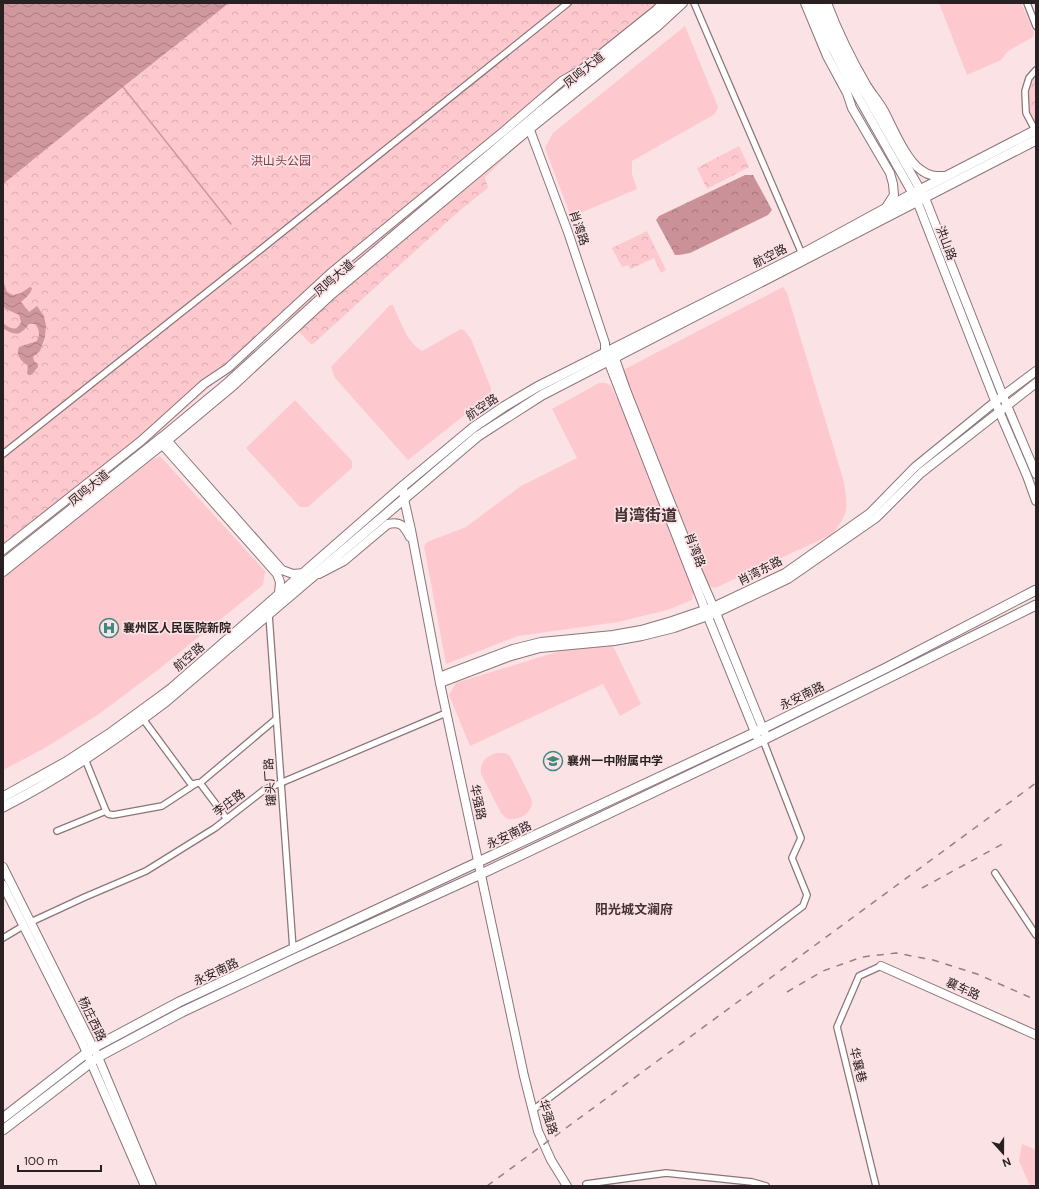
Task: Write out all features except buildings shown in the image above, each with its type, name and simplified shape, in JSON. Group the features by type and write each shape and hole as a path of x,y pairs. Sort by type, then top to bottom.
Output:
{"main road":[{"name":"航空路","path":"3,807 70,769 164,703 478,436 609,353 802,254 885,209 919,196 948,176 1036,130"},
{"name":"航空路","path":"3,797 66,762 112,732 160,697 474,426 505,406 537,387 609,353 919,196 1036,140"},
{"name":"永安南路","path":"3,1118 90,1051 179,1002 759,730 886,668 1036,590"},
{"name":"永安南路","path":"3,1130 94,1059 182,1012 480,874 763,740 1036,605"}],"street":[{"path":"3,454 568,3"},
{"path":"3,550 141,440 204,384 228,368 332,272 504,131 562,81 581,70 663,3"},
{"name":"凤鸣大道","path":"3,563 232,386 292,327 319,303 674,3"},
{"name":"凤鸣大道","path":"528,126 657,27 683,3"},
{"path":"694,3 802,254"},
{"path":"805,3 827,56 847,93 852,108 890,173 894,196 885,209"},
{"name":"洪山路","path":"813,3 829,42 919,196 999,412 1027,476 1036,501"},
{"name":"洪山路","path":"820,3 834,39 865,93 919,196 1036,474"},
{"path":"827,3 840,35 853,61 867,86 883,109 909,158 920,170 932,176 948,176"},
{"path":"1027,3 1036,26"},
{"path":"1036,70 1029,78 1025,91 1026,112 1036,130"},
{"name":"肖湾路","path":"528,126 568,232 609,353 763,740"},
{"name":"肖湾东路","path":"711,612 785,573 870,513 915,467 1002,396 1036,371"},
{"name":"肖湾东路","path":"439,680 513,649 541,642 613,635 641,630 711,612 788,579 876,518 921,473 1036,383"},
{"path":"163,440 282,570 293,574 304,573"},
{"path":"163,440 277,574 280,582 279,594"},
{"name":"凤鸣大道","path":"3,572 163,440"},
{"name":"华强路","path":"403,486 404,499 439,680 524,1076 538,1131 551,1160 567,1186"},
{"path":"313,577 344,561 388,524 398,523 405,528 414,546"},
{"name":"罐头厂路","path":"269,615 293,949"},
{"name":"李庄路","path":"3,938 27,924 146,871 215,828 264,790 446,713"},
{"path":"143,719 190,784 198,783"},
{"path":"85,759 108,814 113,815 162,806 198,783 276,719"},
{"path":"533,1110 803,906 807,895 792,858 801,838 763,740"},
{"path":"198,783 227,819"},
{"path":"57,831 106,811"},
{"name":"杨庄西路","path":"3,867 27,924 94,1059 152,1186"},
{"path":"996,873 1036,935"},
{"name":"杨庄西路","path":"3,885 27,924"},
{"name":"襄车路","path":"881,966 1036,1035"},
{"name":"华襄巷","path":"876,1186 837,1027 859,976 881,966"},
{"name":"杨庄西路","path":"94,1059 145,1186"},
{"path":"587,1186 586,1184 666,1173 752,1182 766,1186"}],"green space":[{"name":"洪山头公园","path":"229,3 672,3 524,139 485,177 488,188 458,212 312,345 286,319 158,433 3,554 3,183"},
{"path":"939,3 1021,3 1033,30 1033,37 1008,51 1001,60 967,75"},
{"path":"685,26 718,107 715,114 632,161 632,174 637,189 571,217 545,148 553,133"},
{"path":"1036,70 1036,130 1026,113 1025,91"},
{"path":"739,146 749,167 707,189 697,168"},
{"path":"745,175 753,175 772,210 768,215 690,253 675,255 656,220 659,216"},
{"path":"647,231 666,270 661,273 654,258 631,269 628,265 622,267 612,248"},
{"path":"783,287 787,293 844,482 846,510 841,522 831,535 715,588 704,583 623,376 623,370"},
{"path":"390,305 393,305 401,324 412,343 422,351 461,329 465,331 471,339 491,388 491,394 408,460 335,378 331,367"},
{"path":"599,383 606,383 611,386 619,402 694,590 692,600 667,610 618,622 518,636 446,664 424,546 427,542 466,527 521,486 577,458 552,409"},
{"path":"295,400 352,461 352,468 308,507 300,507 246,448"},
{"name":"襄州区人民医院新院","path":"160,456 265,571 263,585 159,669 99,714 43,749 3,770 3,578 152,460"},
{"path":"613,646 641,704 620,716 603,684 470,746 449,695 456,683 563,650"},
{"path":"496,753 505,753 510,756 531,799 531,808 522,817 510,819 506,818 501,813 481,774 481,766 484,760"},
{"path":"1022,1144 1036,1150 1036,1184 1030,1186 1019,1161"}],"water":[{"path":"3,3 229,3 3,184"},
{"path":"3,280 7,292 13,295 21,293 30,287 32,288 29,294 21,302 29,312 37,306 44,316 46,326 45,337 40,351 33,357 34,361 38,364 38,367 31,375 28,375 28,366 20,358 18,350 19,347 37,341 39,330 35,324 29,324 23,331 17,334 3,328 3,323 8,327 15,328 21,322 19,315 3,306"}],"waterway":[{"path":"123,87 231,224"}],"railway":[{"path":"487,1186 1036,783"},
{"path":"922,888 1008,841"},
{"path":"787,992 823,971 862,957 896,953 933,960 977,974 1036,1000"}],"place":[{"name":"襄州区人民医院新院","path":"109,628"},
{"name":"襄州一中附属中学","path":"553,761"}],"district":[{"name":"肖湾街道","path":"645,515"},
{"name":"阳光城文澜府","path":"634,909"}]}
